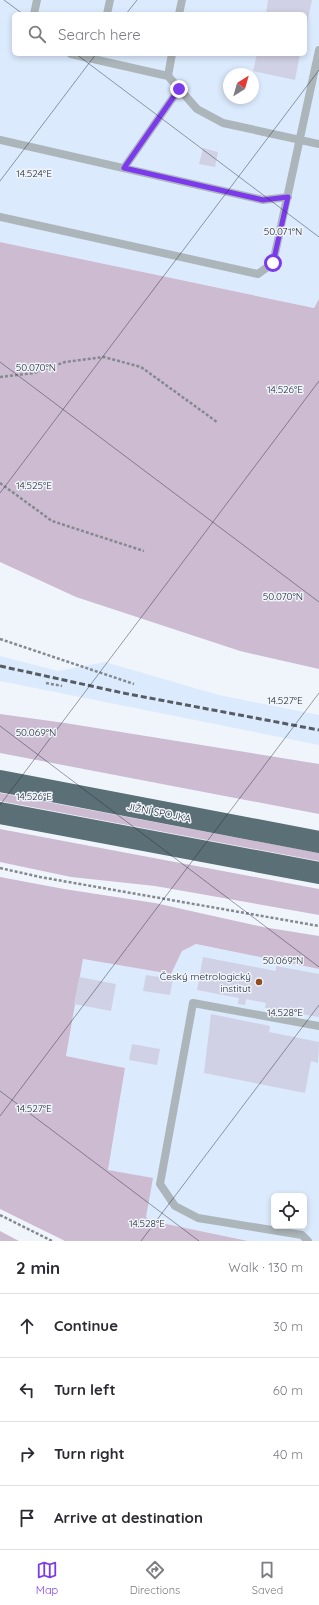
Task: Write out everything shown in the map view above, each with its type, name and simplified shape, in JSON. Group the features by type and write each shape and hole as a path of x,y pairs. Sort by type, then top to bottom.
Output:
{"highway":[{"name":"JIŽNÍ SPOJKA","path":"0,781 319,842"},
{"path":"0,813 319,873"}],"lane":[{"path":"34,12 37,0"},
{"path":"107,12 110,0"},
{"path":"179,12 182,0"},
{"path":"0,218 258,274 273,263 319,50"},
{"path":"168,76 172,56"},
{"path":"98,57 168,76 197,109 223,123 319,144"},
{"path":"124,168 179,89"},
{"path":"0,140 263,200 288,197"},
{"path":"308,1241 302,1235 198,1218 175,1206 160,1184 193,1003 319,1026"}],"path":[{"path":"0,377 34,372 65,362 104,357 141,367 217,422"},
{"path":"0,483 52,521 144,551"},
{"path":"0,639 134,684"},
{"path":"46,683 62,686"},
{"path":"0,868 40,877 319,926"},
{"path":"0,1215 52,1241"}],"shaded area":[{"path":"0,0 319,0 319,299 314,308 0,242"},
{"path":"0,242 314,308 319,299 319,669 240,651 76,597 0,562"},
{"path":"0,656 58,671 105,662 219,695 319,715 319,745 0,681"},
{"path":"0,714 319,764 319,814 0,753"},
{"path":"0,793 319,853 319,861 0,801"},
{"path":"0,829 319,889 319,915 155,886 71,877 0,862"},
{"path":"0,877 64,889 155,903 263,927 319,936 319,969 196,944 182,951 171,974 83,959 66,1056 125,1068 108,1170 153,1178 146,1217 152,1221 248,1241 65,1241 0,1209"},
{"path":"196,944 319,969 319,1241 248,1241 152,1221 146,1217 108,1171 125,1068 66,1056 83,959 171,974 182,951"},
{"path":"0,1231 19,1241 0,1241"}],"building":[{"path":"268,0 312,0 307,24 307,12 266,12"},
{"path":"257,56 300,56 295,80 259,72 259,68 254,68"},
{"path":"203,148 218,152 215,167 199,164"},
{"name":"Český metrologický institut","path":"203,957 276,971 276,966 319,974 319,1017 265,1008 266,1003 246,999 245,1005 238,1004 239,998 197,990"},
{"path":"146,975 173,979 170,995 143,991"},
{"path":"79,977 116,984 111,1011 74,1004"},
{"path":"211,1014 270,1026 269,1032 319,1042 318,1063 311,1061 305,1093 204,1073"},
{"path":"132,1044 160,1049 157,1065 129,1060"}],"railway":[{"path":"0,666 123,693 319,730"}],"place":[{"name":"Český metrologický institut","path":"259,982"}],"route":[{"path":"179,89 124,168 263,200 288,197 273,263"}]}
